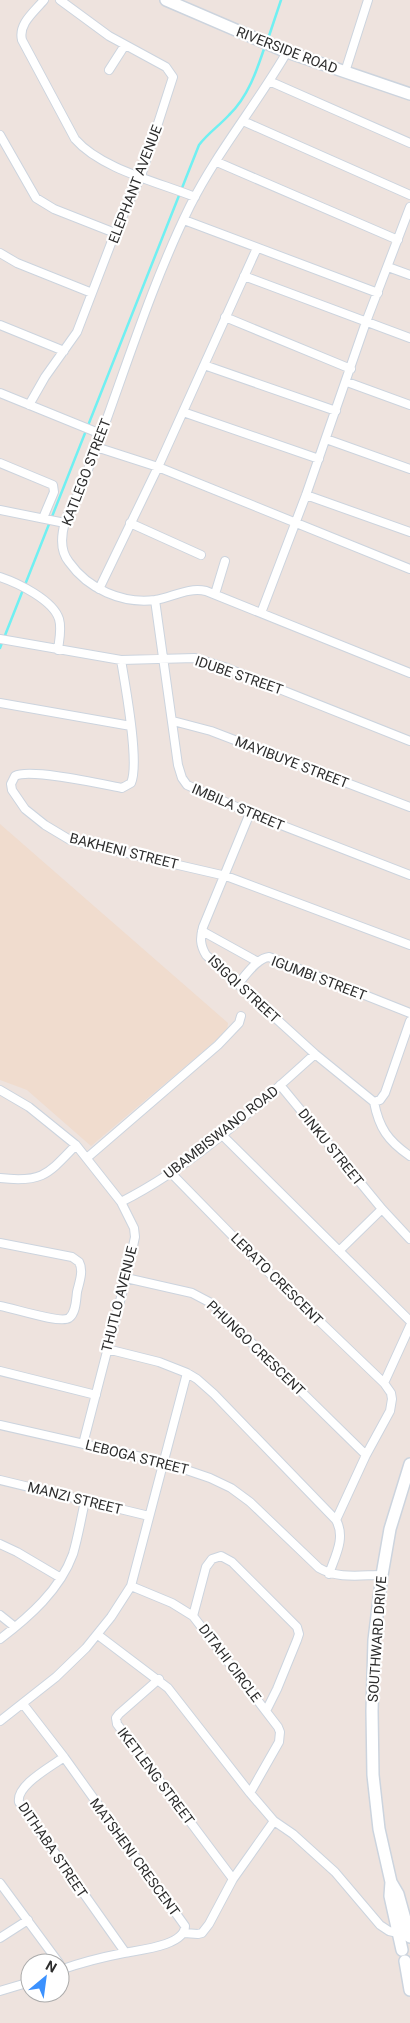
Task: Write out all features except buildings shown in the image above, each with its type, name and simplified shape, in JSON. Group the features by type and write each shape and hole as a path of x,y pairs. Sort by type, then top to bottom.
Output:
{"main road":[{"name":"RIVERSIDE ROAD","path":"166,0 287,52 410,94"},
{"name":"SOUTHWARD DRIVE","path":"391,1882 379,1829 373,1757 372,1669 376,1613 390,1529 410,1464"},
{"path":"391,1882 390,1896 398,1933 407,1955 410,1990"},
{"path":"391,1882 398,1894 410,1937"}],"street":[{"path":"44,0 23,26 22,40 75,139 90,153 109,164 195,197"},
{"name":"ELEPHANT AVENUE","path":"29,405 45,377 78,332 115,233 141,176 173,77 166,67 90,24 60,0"},
{"path":"344,72 368,0"},
{"path":"109,70 125,45"},
{"name":"KATLEGO STREET","path":"287,52 195,197 184,220 65,523 62,546 64,554 76,571 86,580 100,589 125,599 155,600 191,590 206,591 410,673"},
{"path":"269,81 410,143"},
{"path":"243,121 410,194"},
{"path":"0,135 31,190 44,204 115,233"},
{"path":"217,162 398,240"},
{"path":"261,613 347,382 366,322 410,209"},
{"path":"184,220 378,292"},
{"path":"100,589 158,468 257,248"},
{"path":"0,253 17,263 92,293"},
{"path":"388,267 410,275"},
{"path":"244,276 410,338"},
{"path":"225,317 351,368"},
{"path":"0,325 64,351"},
{"path":"204,365 336,411"},
{"path":"347,382 410,405"},
{"path":"0,394 101,434"},
{"path":"183,412 319,459"},
{"path":"326,439 410,469"},
{"path":"96,447 158,468 410,569"},
{"path":"0,463 53,485 54,492 44,518"},
{"path":"306,495 410,532"},
{"path":"0,510 65,523"},
{"path":"130,523 201,555"},
{"path":"215,594 225,561"},
{"path":"0,577 39,597 54,610 60,624 58,650"},
{"name":"IMBILA STREET","path":"155,600 178,764 182,778 187,785 250,813 410,876"},
{"name":"IDUBE STREET","path":"0,639 121,660 182,657 208,661 410,741"},
{"name":"BAKHENI STREET","path":"121,660 131,726 134,772 131,783 122,788 41,775 21,774 15,776 12,780 12,790 32,816 70,840 226,876 410,945"},
{"path":"0,703 131,726"},
{"name":"MAYIBUYE STREET","path":"173,721 211,731 410,807"},
{"path":"250,813 226,876 202,931 258,962"},
{"name":"ISIGQI STREET","path":"202,931 200,941 206,955 315,1054 374,1102"},
{"name":"IGUMBI STREET","path":"238,984 263,957 274,959 410,1013"},
{"path":"88,1157 218,1045 239,1023 241,1016"},
{"path":"410,1021 385,1093 380,1100 374,1102 377,1118 383,1132 410,1156"},
{"name":"UBAMBISWANO ROAD","path":"121,1202 172,1173 315,1054"},
{"name":"DINKU STREET","path":"280,1085 382,1209 410,1239"},
{"name":"THUTLO AVENUE","path":"0,1090 35,1111 88,1157 121,1202 129,1217 135,1237 83,1444"},
{"path":"221,1134 410,1321"},
{"path":"0,1178 22,1180 42,1176 52,1170 76,1145"},
{"name":"LERATO CRESCENT","path":"172,1173 264,1268 384,1383"},
{"path":"339,1252 382,1209"},
{"path":"0,1243 72,1257 81,1266 75,1307 68,1319 58,1319 0,1306"},
{"name":"PHUNGO CRESCENT","path":"126,1278 192,1293 211,1303 366,1455"},
{"path":"336,1520 392,1405 391,1392 384,1383 410,1326"},
{"path":"107,1348 160,1362 187,1373 214,1394 336,1520 341,1533 329,1574 382,1575"},
{"path":"0,1371 96,1395"},
{"path":"0,1721 70,1664 98,1635 131,1586 187,1373"},
{"name":"LEBOGA STREET","path":"0,1425 163,1462 210,1478 231,1488 250,1502 310,1561 329,1574"},
{"name":"MANZI STREET","path":"0,1480 149,1516"},
{"path":"0,1639 49,1594 61,1578 73,1554 85,1502"},
{"path":"0,1544 61,1578"},
{"name":"DITAHI CIRCLE","path":"193,1616 206,1567 212,1559 221,1556 232,1562 297,1627 299,1634 297,1640 266,1711"},
{"name":"DITAHI CIRCLE","path":"131,1586 172,1603 193,1616 278,1727 280,1737 276,1747 250,1793"},
{"path":"0,1615 15,1627"},
{"path":"98,1635 159,1680 176,1696 250,1793 274,1821 293,1834 336,1872 380,1924 388,1930 398,1933"},
{"name":"IKETLENG STREET","path":"159,1680 119,1714 116,1718 117,1724 233,1879"},
{"name":"MATSHENI CRESCENT","path":"23,1704 64,1757 183,1923 185,1929 184,1933 172,1941 160,1945 70,1965"},
{"name":"DITHABA STREET","path":"64,1757 23,1787 18,1797 19,1802 125,1952"},
{"path":"184,1933 198,1934 205,1929 233,1879 274,1821"},
{"name":"MATSHENI CRESCENT","path":"0,1882 50,1953"},
{"path":"0,1938 28,1920"},
{"path":"0,1991 20,1985"}],"shaded area":[{"path":"0,824 228,1023 227,1031 91,1146 27,1090 0,1080"}],"waterway":[{"path":"268,39 281,0"},
{"path":"0,648 199,145 242,100 255,74 265,46"}]}
